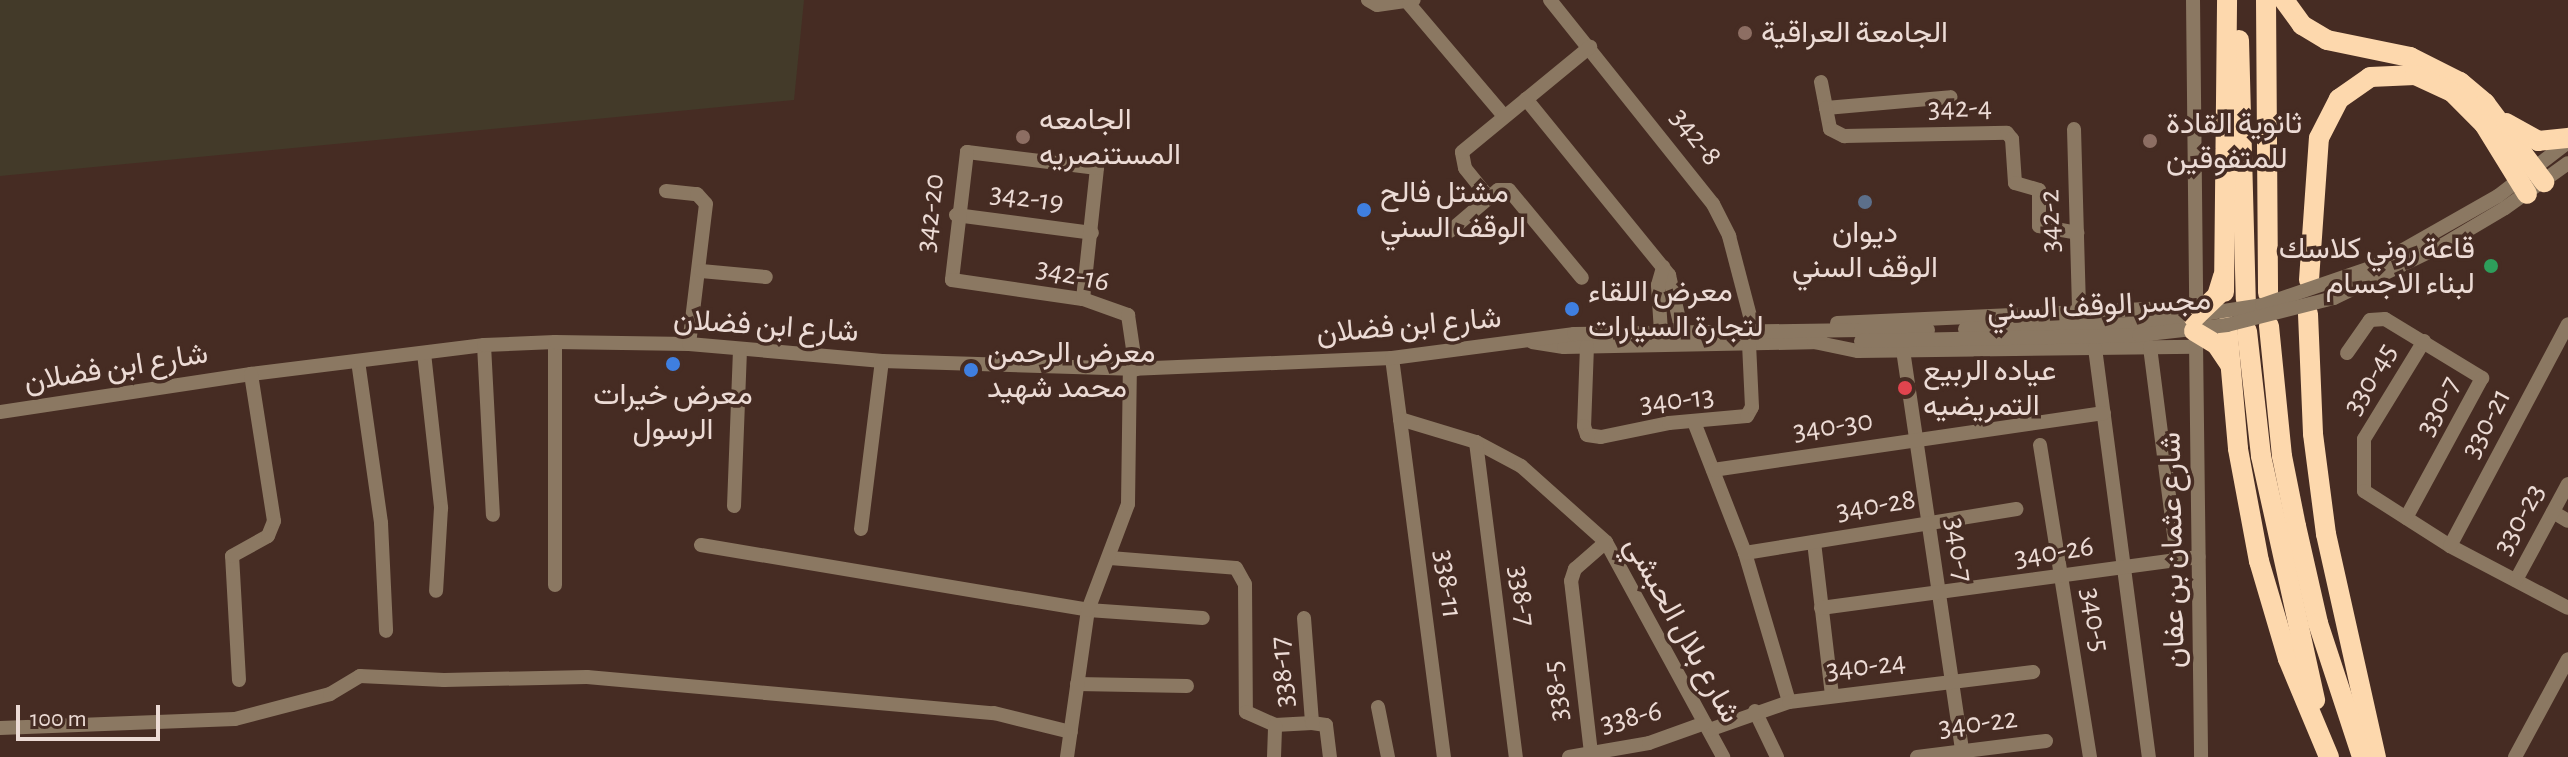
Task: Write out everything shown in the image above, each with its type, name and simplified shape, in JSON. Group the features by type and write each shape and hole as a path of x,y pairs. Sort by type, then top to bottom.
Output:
{"highway":[{"path":"2227,0 2223,276 2330,757"},
{"path":"2238,0 2246,299"},
{"path":"2266,0 2268,293"},
{"path":"2284,0 2315,34 2433,65 2470,89 2492,112 2532,139 2568,140"},
{"path":"2309,280 2319,138 2333,107 2361,81 2397,73 2442,86 2477,115 2531,182"},
{"path":"2492,112 2531,182"},
{"path":"2223,276 2211,305 2195,325 2216,344 2230,365"},
{"path":"2308,314 2313,434 2326,534 2376,757"},
{"path":"2233,323 2230,365 2259,561 2288,659 2330,757"},
{"path":"2269,326 2282,456 2296,526 2318,623 2362,757"}],"street":[{"path":"1368,0 1375,5 1412,2 1504,116"},
{"name":"342-8","path":"1550,0 1713,204 1729,236 1752,337"},
{"name":"شارع عثمان بن عفان","path":"2193,0 2201,757"},
{"path":"1489,198 1465,168 1462,152 1590,47"},
{"path":"1821,82 1826,108 1951,97"},
{"path":"1526,99 1663,267 1677,292 1682,332"},
{"name":"342-4","path":"1826,108 1830,129 1844,136 2007,133 2012,139 2015,183 2039,190 2039,226 2077,233"},
{"name":"342-2","path":"2074,129 2079,313"},
{"path":"2531,182 2568,140"},
{"name":"342-20","path":"952,280 956,215 967,152 1097,168 1092,233"},
{"path":"2531,182 2568,163"},
{"name":"مجسر الوقف السني","path":"1861,336 2233,323 2348,292 2531,182"},
{"path":"1450,231 1498,190 1509,190 1582,278"},
{"path":"666,191 704,199 701,271 689,344"},
{"name":"342-19","path":"956,215 1092,233"},
{"path":"1083,299 1092,233"},
{"path":"1661,332 1658,285 1663,267"},
{"path":"701,271 766,277"},
{"name":"342-16","path":"952,280 1083,299 1128,315 1133,369"},
{"path":"1814,336 1858,320 2079,313 2195,325"},
{"path":"2347,353 2377,317 2424,341"},
{"name":"330-21","path":"2450,546 2568,324"},
{"path":"1814,336 1858,351 2150,347 2195,325"},
{"name":"شارع ابن فضلان","path":"0,412 251,374 484,345 555,342 689,344 882,361 1133,369 1392,358 1532,341 1555,335 1682,332 1752,337"},
{"name":"شارع ابن فضلان","path":"1532,341 1587,346 1752,337 1861,336"},
{"name":"340-13","path":"1587,346 1587,435 1749,414 1752,337"},
{"name":"330-7","path":"2406,518 2483,384 2478,372 2424,341"},
{"name":"330-45","path":"2406,518 2364,491 2364,439 2424,341"},
{"path":"555,342 555,585"},
{"path":"484,345 493,515"},
{"path":"2150,347 2177,559"},
{"path":"2095,348 2149,757"},
{"path":"734,506 740,349"},
{"name":"340-7","path":"1903,350 1963,754"},
{"path":"424,353 441,508 436,591"},
{"path":"1392,358 1400,419"},
{"path":"358,361 381,523 386,631"},
{"path":"861,529 882,361"},
{"path":"1067,757 1088,610 1128,504 1133,369"},
{"path":"239,680 232,556 268,536 274,521 251,374"},
{"name":"340-30","path":"1713,470 2104,413"},
{"name":"شارع بلال الحبشي","path":"1400,419 1476,442 1521,466 1606,542 1723,757"},
{"name":"338-11","path":"1400,419 1444,757"},
{"path":"1694,422 1745,553 1789,702"},
{"name":"338-7","path":"1476,442 1516,757"},
{"name":"340-5","path":"2040,445 2090,757"},
{"name":"330-23","path":"2516,580 2568,484"},
{"name":"340-28","path":"1745,553 2016,509"},
{"path":"2553,512 2568,521"},
{"path":"2406,518 2450,546 2568,608"},
{"name":"338-5","path":"1591,753 1571,581 1575,569 1606,542"},
{"path":"1814,542 1832,695"},
{"path":"701,545 1088,610 1203,618"},
{"name":"340-26","path":"1821,608 1940,595 2199,557"},
{"path":"1110,558 1225,564 1242,573 1246,712 1275,725 1312,723"},
{"name":"338-17","path":"1304,618 1312,723 1326,725 1330,757"},
{"path":"2515,757 2568,659"},
{"name":"340-24","path":"1707,726 1789,702 2033,672"},
{"path":"0,728 235,719 330,694 360,676 444,680 587,677 994,713 1071,732"},
{"path":"1077,684 1187,686"},
{"path":"1378,707 1388,757"},
{"path":"1755,711 1777,757"},
{"path":"1274,757 1275,725"},
{"name":"338-6","path":"1569,757 1621,753 1707,726"},
{"name":"340-22","path":"1917,757 1963,754 2046,741"}],"shaded area":[{"path":"0,0 804,0 794,100 0,176"}],"place":[{"name":"الجامعة العراقية","path":"1745,33"},
{"name":"الجامعه المستنصريه","path":"1023,137"},
{"name":"ثانوية القادة للمتفوقين","path":"2150,141"},
{"name":"ديوان الوقف السني","path":"1865,202"},
{"name":"مشتل فالح الوقف السني","path":"1364,210"},
{"name":"قاعة روني كلاسك لبناء الاجسام","path":"2491,266"},
{"name":"معرض اللقاء لتجارة السيارات","path":"1572,309"},
{"name":"معرض خيرات الرسول","path":"673,364"},
{"name":"معرض الرحمن محمد شهيد","path":"971,370"},
{"name":"عياده الربيع التمريضيه","path":"1905,388"}]}
